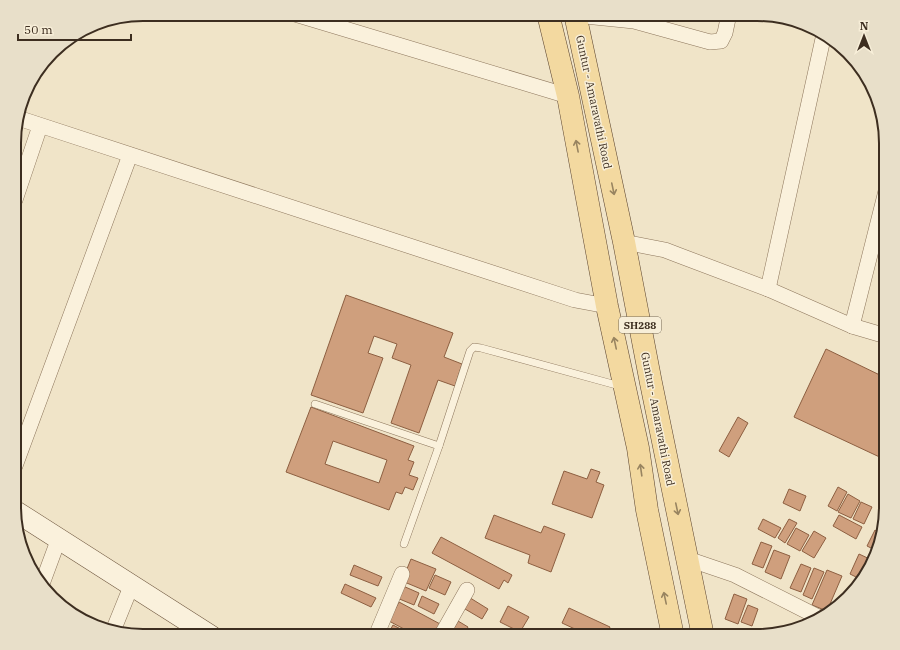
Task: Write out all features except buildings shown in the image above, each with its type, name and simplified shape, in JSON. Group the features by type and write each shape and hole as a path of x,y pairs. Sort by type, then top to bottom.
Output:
{"main road":[{"name":"SH288","path":"550,21 568,96 607,306 638,448 647,510 672,629"},
{"name":"Guntur - Amaravathi Road","path":"577,21 624,242 650,383 702,629"}],"street":[{"path":"318,21 568,96"},
{"path":"634,21 710,42 721,41 725,33 728,21"},
{"path":"768,289 823,40"},
{"path":"23,120 576,300 607,306"},
{"path":"21,182 40,126"},
{"path":"21,450 130,155"},
{"path":"852,326 879,219"},
{"path":"624,242 665,250 768,289 852,326 879,334"},
{"path":"21,515 132,584 198,629"},
{"path":"44,579 59,538"},
{"path":"688,559 736,575 814,615"},
{"path":"379,629 402,574"},
{"path":"116,626 132,584"},
{"path":"445,629 466,590"}],"lane":[{"path":"404,544 439,446 470,351 474,348 481,348 624,387"},
{"path":"315,404 439,446"}]}
